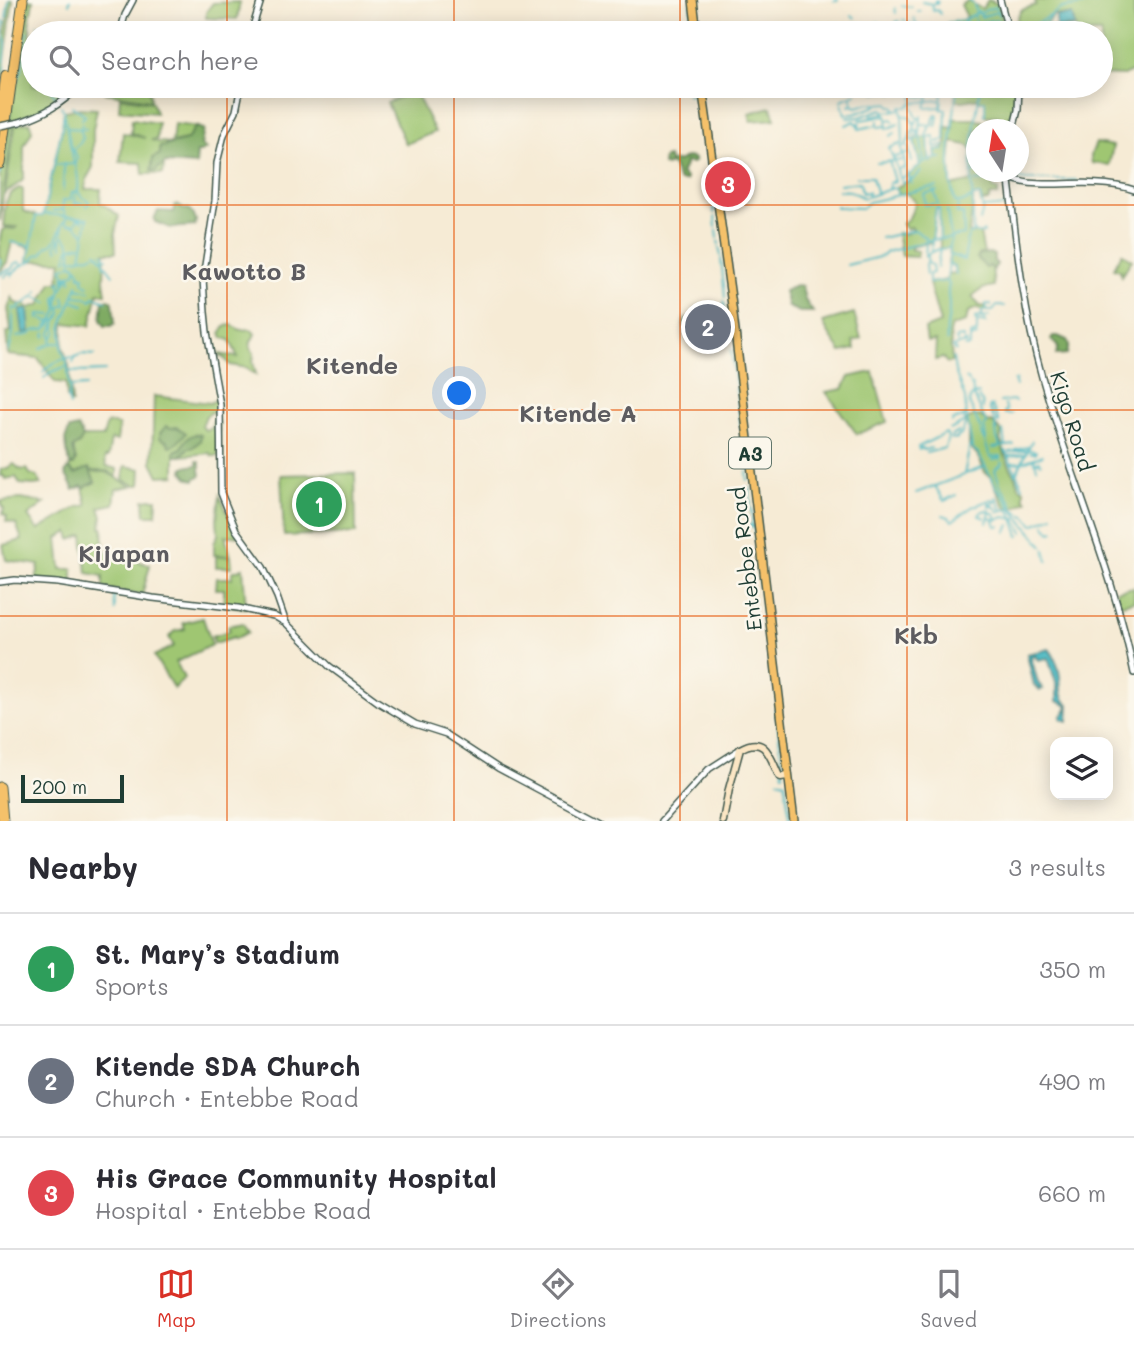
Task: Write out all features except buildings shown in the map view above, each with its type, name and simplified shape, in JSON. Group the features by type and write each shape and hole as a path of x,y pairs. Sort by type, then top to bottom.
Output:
{"highway":[{"path":"0,118 17,0"},
{"path":"0,164 23,0"},
{"path":"0,787 4,821"}],"main road":[{"path":"693,0 696,21"},
{"name":"Entebbe Road","path":"704,98 726,257 793,821"},
{"path":"723,821 740,749 755,744 764,747 779,776 788,776"}],"street":[{"path":"123,21 133,0"},
{"path":"253,21 261,0"},
{"path":"1000,0 1006,21"},
{"path":"0,126 39,115 67,98"},
{"path":"239,98 216,163 215,201 203,289 207,332 220,405 221,492 236,530 263,567 286,623"},
{"path":"1016,119 1018,98"},
{"name":"Kigo Road","path":"1010,182 1024,301 1041,374 1117,607 1134,673"},
{"path":"1024,182 1097,184 1134,190"},
{"path":"0,582 15,579 58,583 238,608 274,616 286,623 329,666 378,702 415,724 446,734 498,768 598,821"},
{"path":"662,821 709,769 740,749"}],"green space":[{"path":"9,0 13,0 0,97 0,56"},
{"path":"26,0 33,0 30,21 23,21"},
{"path":"988,0 999,4 1003,21 957,21 967,17 961,5 968,1 982,9"},
{"path":"1035,0 1134,0 1134,71 1123,76 1113,76 1113,21 1074,21 1072,15 1054,15 1049,21 1017,21 1021,10 1036,5"},
{"path":"240,2 237,19 206,18 206,12 213,3"},
{"path":"21,40 21,98 61,98 51,106 9,122 18,80"},
{"path":"120,98 126,98 152,102 156,113 119,110"},
{"path":"399,98 418,98 435,132 406,144 387,103"},
{"path":"955,98 978,98 963,101 955,100"},
{"path":"978,98 1016,98 1012,119 985,116 985,101 979,101"},
{"path":"771,107 775,119 751,121 749,113"},
{"path":"97,109 93,129 93,167 85,189 101,189 100,202 119,216 115,234 116,252 105,252 106,294 98,293 90,326 64,323 63,347 69,366 70,404 66,383 55,382 38,358 8,355 6,333 11,331 8,309 12,297 15,303 29,308 40,305 52,282 58,282 62,261 28,261 30,248 12,242 7,262 0,271 0,239 2,230 17,227 3,226 7,199 19,188 23,189 23,211 43,216 64,111"},
{"path":"132,119 158,123 157,139 151,140 171,143 166,144 160,154 155,171 164,163 163,174 143,174 142,163 120,162 123,133 145,138 131,133"},
{"path":"953,119 966,119 966,145 952,142 951,186 968,182 993,182 993,189 998,190 998,195 991,195 988,201 981,202 980,196 973,196 969,233 980,233 984,254 980,260 992,268 994,286 982,289 972,297 980,306 986,307 987,311 977,308 968,312 966,322 952,326 952,362 947,363 943,358 935,360 936,341 927,342 925,329 940,323 929,283 946,280 948,274 956,273 954,267 948,264 950,248 940,249 939,209 936,209 932,242 911,247 911,250 918,251 917,257 902,256 897,233 907,233 913,229 907,229 902,224 909,218 915,201 906,193 898,195 896,187 910,181 908,176 920,165 914,139 928,137 931,162 936,158 935,150 944,149 946,127 953,128"},
{"path":"30,122 32,131 24,146 24,177 5,193 15,127 12,129 0,221 0,174 8,126"},
{"path":"174,124 200,127 195,128 187,140 172,143"},
{"path":"195,127 204,129 201,145 206,149 197,152 196,165 165,163 151,171 153,158 160,154 160,147 187,140"},
{"path":"1096,143 1113,146 1109,165 1092,163 1091,155"},
{"path":"668,157 670,162 686,157 693,158 695,161 692,163 685,162 681,174 686,181 678,179 673,166 663,165 664,158"},
{"path":"178,204 193,214 195,226 170,228 155,222 158,211 174,212 174,205"},
{"path":"1122,253 1132,260 1121,276 1120,270 1114,268"},
{"path":"980,254 994,255 997,264 994,270 990,266 986,268 977,258"},
{"path":"802,286 805,300 813,312 800,312 788,307 784,291"},
{"path":"109,299 113,303 115,323 105,326 101,320 103,301"},
{"path":"854,313 861,339 853,341 855,349 841,352 823,322"},
{"path":"693,317 701,320 702,330 692,333 684,327 684,322"},
{"path":"232,325 240,330 251,329 255,334 250,348 254,353 256,374 247,368 230,365 218,354 238,357 230,340 223,338 221,332 225,326"},
{"path":"1053,336 1067,340 1067,354 1056,355 1058,347 1051,339"},
{"path":"873,372 887,422 857,434 826,392 843,389 849,377"},
{"path":"154,396 210,403 219,398 219,411 206,416 202,426 205,430 212,428 213,421 219,422 218,456 212,456 210,453 181,456 188,448 182,448 175,451 175,475 159,476 152,462"},
{"path":"974,416 992,422 1002,432 1000,440 1005,456 1019,487 1024,490 1024,498 1027,501 1016,507 1007,508 978,456 969,447 966,421"},
{"path":"107,423 119,425 117,441 111,439 108,457 105,457 106,466 117,469 117,477 108,471 90,471 89,468 75,474 69,468 74,464 74,447 83,437 103,437"},
{"path":"166,426 177,427 186,433 178,442 169,446 168,442 160,438 160,433"},
{"path":"78,427 83,437 73,449 76,460 74,465 70,465 65,440 69,429"},
{"path":"201,435 200,441 181,456 175,456 175,451 182,448 187,438"},
{"path":"197,461 200,461 201,475 195,480 183,471 184,467 197,465"},
{"path":"14,464 19,469 27,469 30,474 37,476 41,484 20,484 16,477 5,479 0,476 1,469"},
{"path":"125,466 141,469 140,485 123,480"},
{"path":"69,468 75,474 89,468 95,482 74,490 65,473"},
{"path":"90,472 106,472 131,486 116,489 114,504 99,507 102,516 101,528 104,551 150,565 142,595 103,588 103,576 87,573 83,535 71,540 69,532 58,538 61,569 73,569 73,584 36,580 39,565 6,560 3,545 22,540 16,524 6,521 7,516 3,514 4,508 0,501 20,499 45,503 28,516 38,530 78,507 87,505 83,487 95,482"},
{"path":"355,473 356,533 284,536 281,475"},
{"path":"220,496 238,536 225,536 231,557 232,567 216,567 216,556 230,556 214,555"},
{"path":"157,499 156,515 145,515 144,500"},
{"path":"243,568 246,608 224,605 224,589 216,589 217,578 232,578 232,572"},
{"path":"1134,587 1134,601 1119,603 1116,591"},
{"path":"203,618 212,645 176,662 184,678 174,689 154,656 174,646 169,637 175,631 185,629 183,623"},
{"path":"243,623 248,632 235,639 234,637 215,643 212,636 230,631 228,626"}],"water":[{"path":"1072,15 1074,21 1056,21 1056,16"},
{"path":"28,309 30,332 23,333 20,310"},
{"path":"1049,649 1058,666 1062,696 1069,705 1068,721 1061,717 1068,708 1057,701 1057,686 1048,658 1038,660 1035,656 1031,657 1038,683 1043,689 1040,690 1034,685 1027,654"}],"waterway":[{"path":"6,18 9,0"},
{"path":"69,4 70,0"},
{"path":"834,1 838,0"},
{"path":"968,0 974,4 976,13"},
{"path":"1067,0 1070,0"},
{"path":"1047,21 1062,8 1116,0"},
{"path":"690,2 692,21"},
{"path":"922,2 932,4 933,9"},
{"path":"938,2 934,3 938,4"},
{"path":"902,6 912,7"},
{"path":"963,20 996,7 999,16"},
{"path":"895,8 896,13"},
{"path":"933,11 938,10 940,14"},
{"path":"980,14 981,17 996,12"},
{"path":"852,15 855,18"},
{"path":"974,15 976,21"},
{"path":"1041,21 1052,15"},
{"path":"0,20 5,22 3,33"},
{"path":"988,21 992,20"},
{"path":"995,20 996,21"},
{"path":"957,21 963,21"},
{"path":"4,36 4,71"},
{"path":"16,82 21,68"},
{"path":"846,98 841,100 845,114 854,114 877,104 889,103 895,110"},
{"path":"849,106 853,104 852,98"},
{"path":"913,98 914,103"},
{"path":"928,98 925,106 927,108 939,107"},
{"path":"937,142 945,140 946,110 941,109 942,98"},
{"path":"956,98 951,144 952,188 955,202 961,203 972,198"},
{"path":"979,98 971,172 973,230 976,233 984,233 983,231"},
{"path":"921,119 917,118 911,103 940,100"},
{"path":"981,101 985,101 985,116"},
{"path":"852,105 857,107 869,103 877,104"},
{"path":"910,104 901,107 902,115 910,117 913,123 917,121"},
{"path":"11,242 31,246 36,216 43,216 62,128 64,111 61,106"},
{"path":"72,106 84,114 82,119"},
{"path":"847,118 860,117 882,109 886,112 901,109"},
{"path":"872,117 885,113"},
{"path":"64,114 74,163"},
{"path":"933,126 936,114 936,126"},
{"path":"902,115 903,143 889,148 898,170 906,167 901,147 907,145 907,141 934,136 936,158 941,158"},
{"path":"860,120 886,116 888,121"},
{"path":"920,135 921,116"},
{"path":"894,122 891,119 887,122 887,129 898,124"},
{"path":"846,125 855,121 860,123 859,129 877,125"},
{"path":"878,121 878,127 886,126"},
{"path":"12,276 19,267 42,254 47,246 54,242 67,219 63,201 71,199 72,193 78,190 75,164 77,158 73,149 83,138 82,123"},
{"path":"915,131 916,123"},
{"path":"922,124 931,125"},
{"path":"926,136 930,125"},
{"path":"67,128 86,129"},
{"path":"704,130 705,139"},
{"path":"910,141 909,136 919,135 918,130"},
{"path":"910,133 917,131"},
{"path":"890,136 895,133"},
{"path":"928,138 930,162 936,158"},
{"path":"706,141 707,146"},
{"path":"914,141 920,165 924,162"},
{"path":"921,141 924,162 929,161"},
{"path":"908,146 912,162"},
{"path":"935,146 945,146"},
{"path":"707,150 708,156"},
{"path":"937,150 944,150"},
{"path":"895,157 910,153"},
{"path":"877,163 904,160"},
{"path":"708,161 713,198"},
{"path":"889,161 895,181 889,183 890,189"},
{"path":"63,191 64,164"},
{"path":"55,165 74,164"},
{"path":"902,178 920,165"},
{"path":"0,174 1,166"},
{"path":"905,169 912,184"},
{"path":"898,171 902,183 915,178 921,171"},
{"path":"857,177 872,177 876,192"},
{"path":"1029,180 1038,180"},
{"path":"1041,180 1050,180"},
{"path":"1054,180 1076,180"},
{"path":"840,184 860,182 862,193 868,194"},
{"path":"1011,186 1013,183 1020,184"},
{"path":"838,190 850,191 864,198 896,187 897,193"},
{"path":"836,207 862,208 869,202 937,187"},
{"path":"76,191 75,204 84,204"},
{"path":"78,191 89,202 87,206"},
{"path":"934,191 938,204"},
{"path":"934,204 925,205 924,194 937,191"},
{"path":"974,196 980,196 983,209 980,221"},
{"path":"952,237 964,235 963,214 957,214 958,203"},
{"path":"984,208 1008,206"},
{"path":"714,207 714,213"},
{"path":"931,252 936,208"},
{"path":"937,208 940,239"},
{"path":"53,211 62,210"},
{"path":"947,211 951,238"},
{"path":"45,214 88,218 81,258"},
{"path":"715,217 716,227"},
{"path":"76,224 78,219 83,221"},
{"path":"66,221 84,233"},
{"path":"62,227 62,235 71,246 71,260 94,255"},
{"path":"717,230 718,238"},
{"path":"881,238 915,230 928,240"},
{"path":"966,242 969,234 973,233"},
{"path":"58,250 56,246 62,236"},
{"path":"61,238 62,247"},
{"path":"847,265 932,240 951,238 950,248 940,249 937,268"},
{"path":"925,256 926,244"},
{"path":"951,255 964,260 967,244"},
{"path":"72,247 81,245"},
{"path":"28,260 31,246"},
{"path":"719,247 721,256"},
{"path":"66,260 69,248"},
{"path":"925,257 939,249"},
{"path":"947,341 950,250"},
{"path":"96,252 104,261 104,267"},
{"path":"102,253 104,258 107,258"},
{"path":"926,275 928,256"},
{"path":"0,259 0,267"},
{"path":"721,259 725,297"},
{"path":"0,275 12,269 14,264 19,262 23,265"},
{"path":"71,263 80,276 84,276 83,282 88,286"},
{"path":"104,263 113,275"},
{"path":"927,263 932,265 933,273 929,274 929,283 946,281"},
{"path":"949,264 954,267 956,274"},
{"path":"66,280 62,268 71,265"},
{"path":"71,282 70,275 75,273 76,267"},
{"path":"4,277 8,273 14,273"},
{"path":"61,289 59,282 63,282 63,277 69,275"},
{"path":"47,325 51,324 57,312 60,292 70,275"},
{"path":"78,284 77,288 90,291"},
{"path":"70,406 67,362 62,349 62,325 77,288"},
{"path":"38,291 34,296 48,303"},
{"path":"57,305 56,298 59,294"},
{"path":"9,351 13,333 13,308 18,309 34,296"},
{"path":"75,296 107,301"},
{"path":"52,343 56,333 56,320 61,314 60,307 66,305 64,297"},
{"path":"72,301 84,305"},
{"path":"724,301 725,310"},
{"path":"987,310 986,304 991,305"},
{"path":"982,317 982,311 993,311 997,306 1005,306"},
{"path":"726,313 726,323"},
{"path":"39,319 39,314 52,315"},
{"path":"723,315 723,323"},
{"path":"985,317 989,316"},
{"path":"982,317 985,319 986,323 976,321 975,318 982,317"},
{"path":"41,318 50,322 52,320"},
{"path":"51,336 56,321"},
{"path":"977,322 977,333 970,335 970,338 977,336"},
{"path":"17,337 46,329 50,325"},
{"path":"45,337 46,333"},
{"path":"728,334 729,341"},
{"path":"957,342 956,338 963,337 965,344"},
{"path":"965,347 970,346 970,340"},
{"path":"41,348 52,343 62,343"},
{"path":"956,351 953,347 967,343"},
{"path":"731,350 736,385"},
{"path":"73,363 75,357 82,354 95,355"},
{"path":"43,372 57,362 75,357"},
{"path":"953,358 965,398 972,448 978,453 1012,509 1043,546"},
{"path":"44,378 49,373 67,366"},
{"path":"68,371 105,371"},
{"path":"966,378 972,386 987,424 984,425 986,440"},
{"path":"1016,380 1016,386"},
{"path":"70,387 86,386"},
{"path":"736,388 741,428"},
{"path":"979,393 971,397 969,403 990,457 1001,456 992,460"},
{"path":"979,397 983,408"},
{"path":"1000,402 1015,402"},
{"path":"1005,405 1005,414 1012,414"},
{"path":"994,419 989,407 992,406 999,422 995,422 1000,446"},
{"path":"952,435 952,439 961,435 966,415"},
{"path":"952,422 963,417"},
{"path":"950,430 963,423"},
{"path":"1003,431 1005,446"},
{"path":"742,432 744,441"},
{"path":"953,435 959,432"},
{"path":"931,448 919,450 918,447 946,433"},
{"path":"926,453 945,448 947,434"},
{"path":"1016,474 1032,441"},
{"path":"744,444 746,466"},
{"path":"916,493 964,475 970,445"},
{"path":"993,448 1014,445"},
{"path":"1016,450 1027,447"},
{"path":"1005,450 1023,487"},
{"path":"1009,452 1036,451 1031,453"},
{"path":"1009,456 1024,454"},
{"path":"1011,463 1043,455"},
{"path":"1034,459 1037,468"},
{"path":"1037,462 1040,461 1041,464"},
{"path":"1001,462 995,470 1013,507"},
{"path":"965,474 985,467"},
{"path":"747,470 748,480"},
{"path":"935,486 944,501 956,495"},
{"path":"749,488 751,504"},
{"path":"996,497 1002,510"},
{"path":"943,515 952,521 972,507 992,499 995,502"},
{"path":"985,518 979,516 981,512 989,511 989,503 992,505 997,499"},
{"path":"990,506 999,512 1007,509 1011,512 1019,536"},
{"path":"750,525 753,523 751,507"},
{"path":"1011,507 1025,515 1033,525 1053,516"},
{"path":"987,523 990,512 995,514 997,520"},
{"path":"989,518 1015,519 1023,532"},
{"path":"994,521 996,526 1000,526"},
{"path":"1006,532 1010,525"},
{"path":"1045,525 1051,532 1054,531"},
{"path":"750,527 754,526 758,558"},
{"path":"1045,550 1048,561"},
{"path":"760,561 758,566 761,572"},
{"path":"760,576 761,589"},
{"path":"114,594 115,610"},
{"path":"768,636 770,647"},
{"path":"775,709 778,723"},
{"path":"778,725 783,774"},
{"path":"778,780 785,782 790,818"}],"place":[{"name":"His Grace Community Hospital","path":"728,184"},
{"name":"Kitende SDA Church","path":"708,327"},
{"name":"St. Mary’s Stadium","path":"319,504"}],"district":[{"name":"Kawotto B","path":"244,270"},
{"name":"Kitende","path":"352,364"},
{"name":"Kitende A","path":"578,412"},
{"name":"Kijapan","path":"124,552"},
{"name":"Kkb","path":"916,634"}]}
